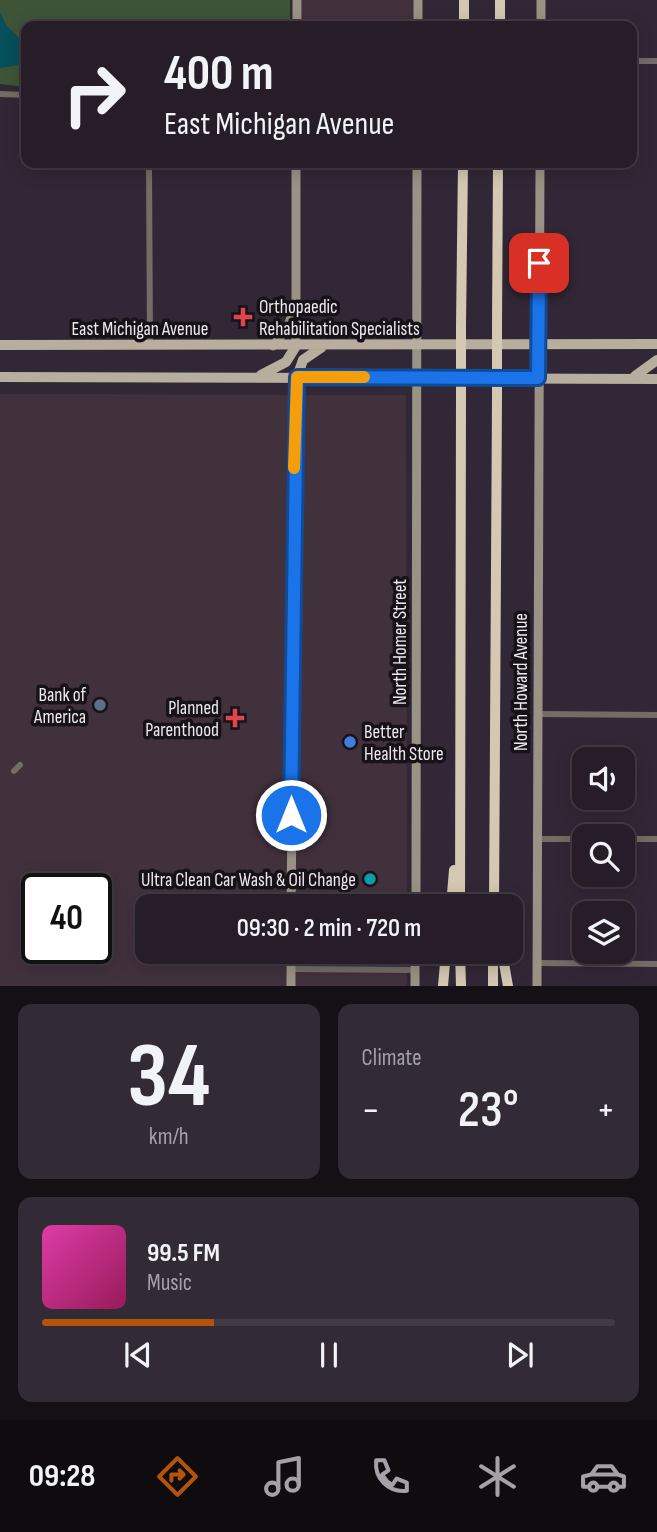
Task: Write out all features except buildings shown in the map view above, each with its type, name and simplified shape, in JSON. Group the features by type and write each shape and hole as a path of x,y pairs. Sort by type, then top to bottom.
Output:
{"highway":[{"path":"464,0 464,21"},
{"path":"499,0 499,21"},
{"path":"460,894 458,647 463,168"},
{"path":"494,894 498,168"},
{"path":"452,894 460,811"},
{"path":"495,811 499,894"},
{"path":"443,986 445,964"},
{"path":"460,964 461,986"},
{"path":"493,986 494,964"},
{"path":"504,964 508,986"}],"main road":[{"name":"East Michigan Avenue","path":"0,345 652,344"},
{"path":"645,372 652,358 652,344"},
{"path":"0,353 29,345"},
{"path":"254,377 282,365 296,346"},
{"path":"297,377 306,357 320,348 333,346"},
{"path":"628,379 645,372 657,360"},
{"path":"0,377 657,379"}],"street":[{"path":"297,0 297,21"},
{"path":"418,0 418,21"},
{"path":"541,0 541,21"},
{"path":"637,61 657,61"},
{"path":"0,94 21,95"},
{"path":"149,168 150,345"},
{"path":"296,168 296,346"},
{"name":"North Homer Street","path":"416,894 417,168"},
{"name":"North Howard Avenue","path":"537,986 540,168"},
{"path":"273,346 288,327 295,302"},
{"path":"291,894 297,377"},
{"path":"537,714 657,715"},
{"path":"14,771 20,765"},
{"path":"536,839 572,839"},
{"path":"635,839 657,839"},
{"path":"536,963 657,964"},
{"path":"291,964 291,986"},
{"path":"415,964 415,986"},
{"path":"291,969 415,970"}],"shaded area":[{"path":"302,0 415,0 415,21 302,21"},
{"path":"0,394 406,395 407,894 135,894 135,964 407,964 407,986 0,986"}],"green space":[{"path":"0,0 290,0 290,21 21,21 21,86 0,84"}],"water":[{"path":"0,12 6,25 21,40 21,65 0,68"}],"slow traffic":[{"path":"294,468 297,377 364,377"}],"place":[{"name":"Orthopaedic Rehabilitation Specialists","path":"243,317"},
{"name":"Bank of America","path":"100,705"},
{"name":"Planned Parenthood","path":"235,718"},
{"name":"Better Health Store","path":"350,742"},
{"name":"Ultra Clean Car Wash & Oil Change","path":"370,879"}],"route":[{"path":"291,815 297,377 538,378 539,263"}]}
